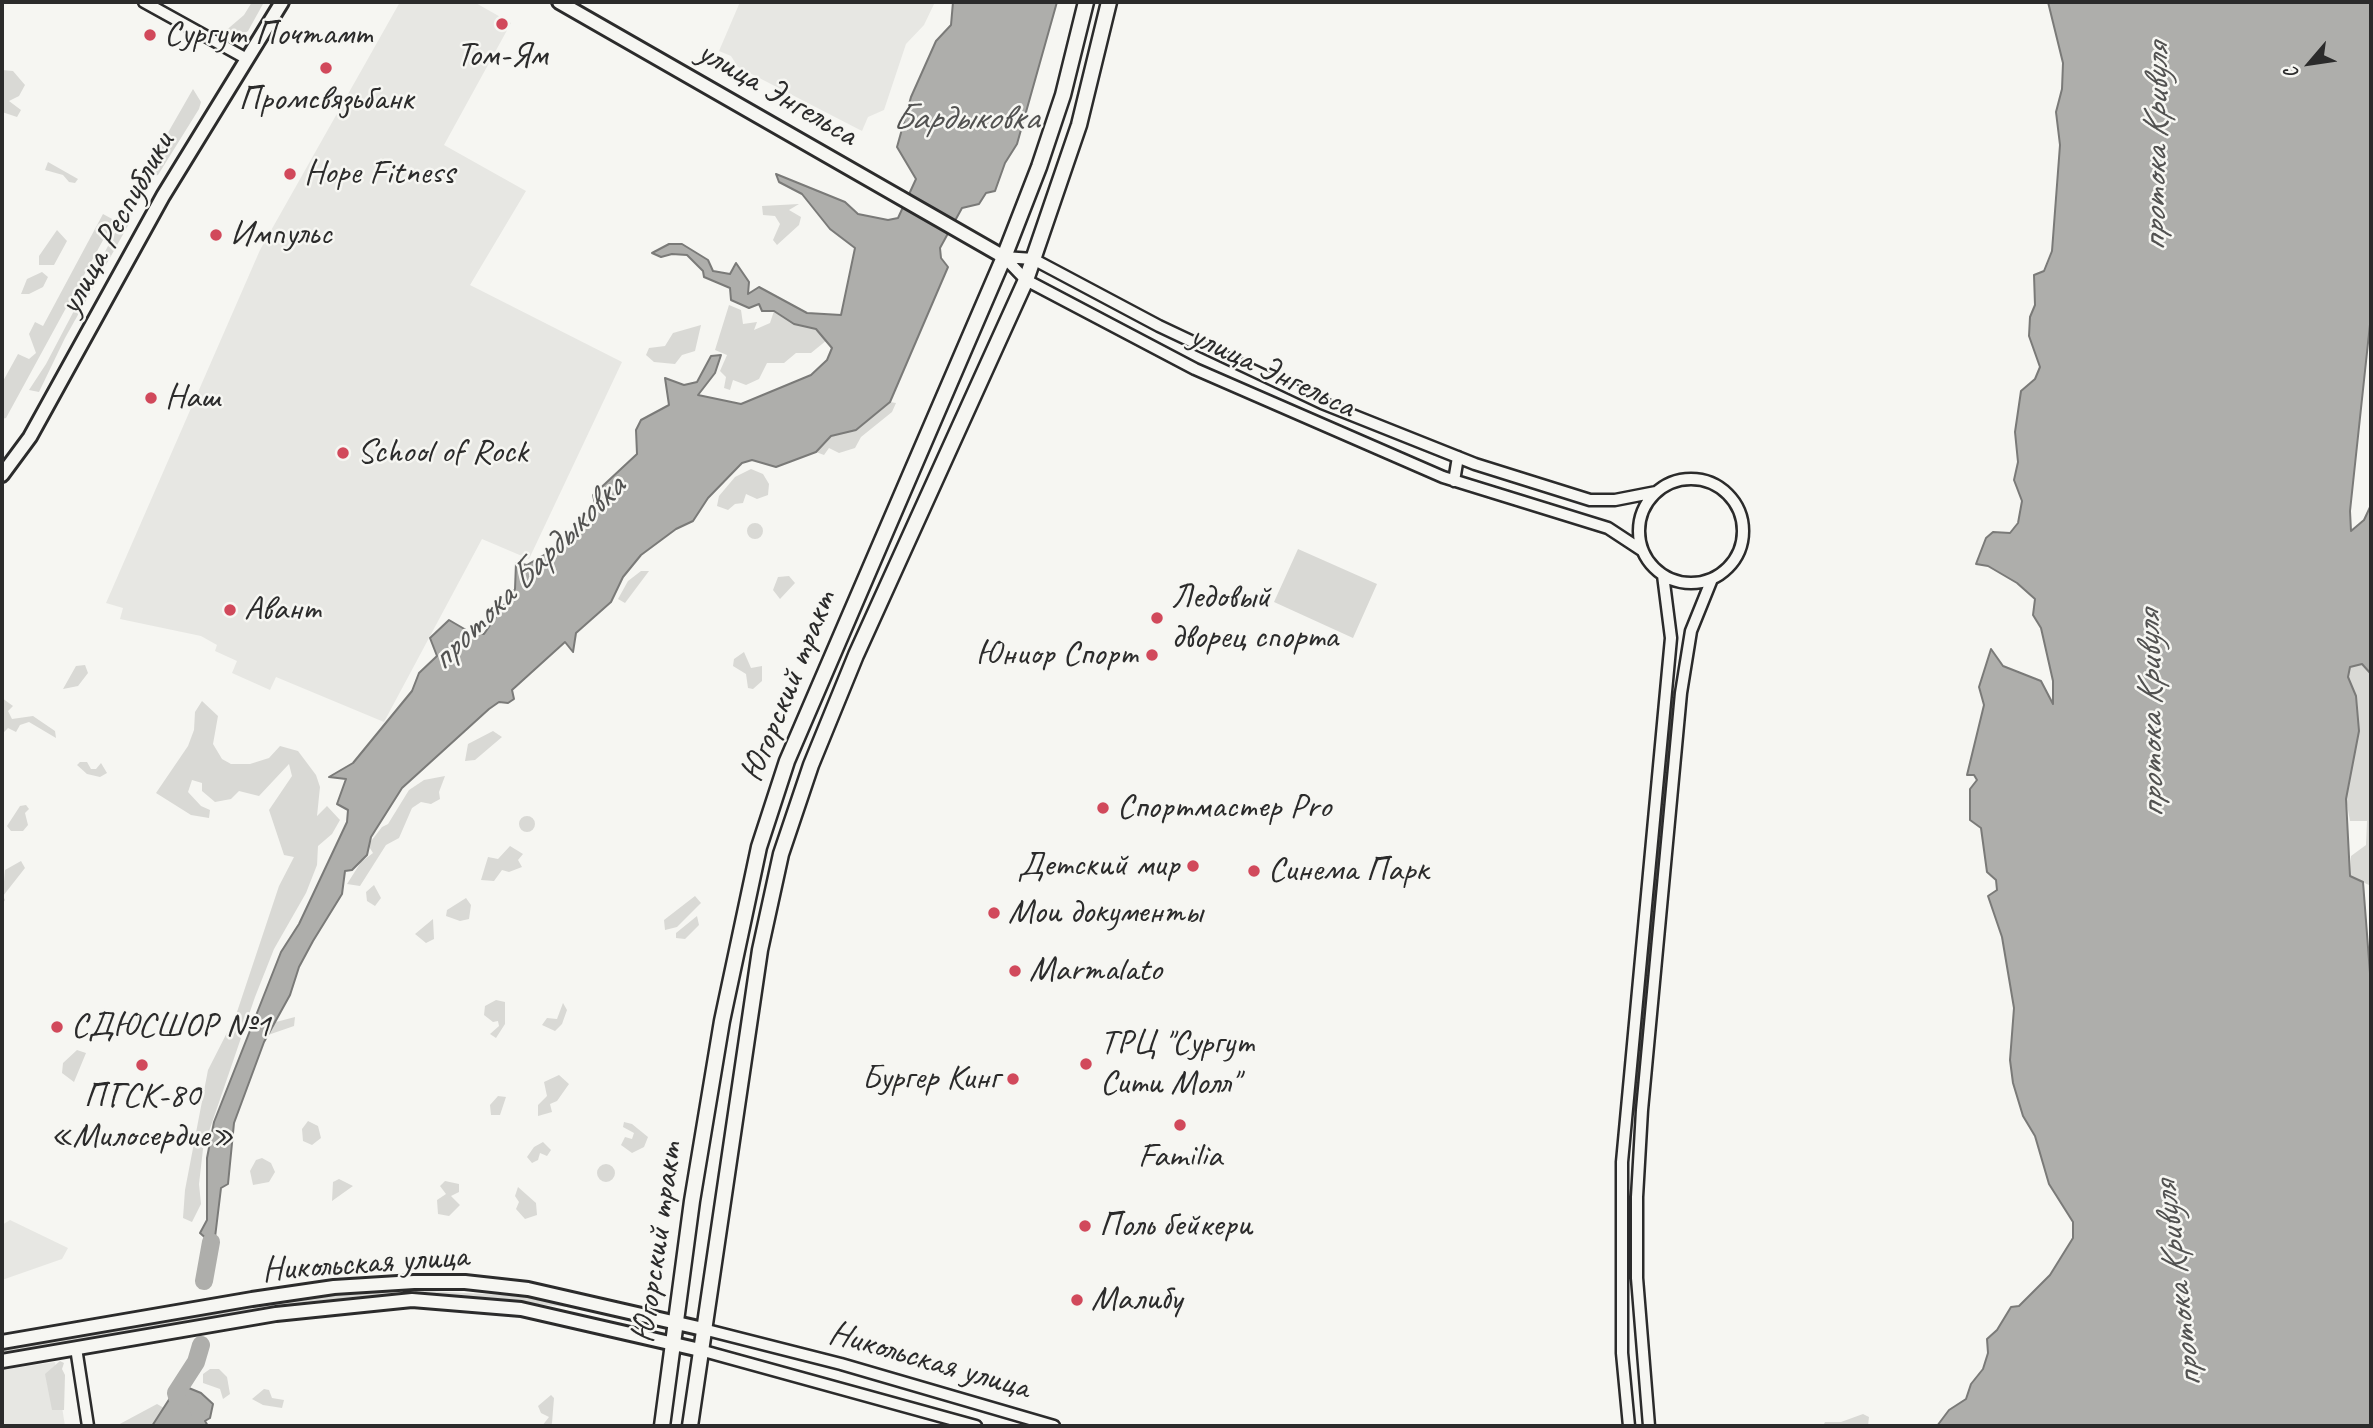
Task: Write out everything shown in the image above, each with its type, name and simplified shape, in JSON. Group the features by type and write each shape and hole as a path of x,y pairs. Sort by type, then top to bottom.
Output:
{"main road":[{"name":"Югорский тракт","path":"662,1426 692,1201 722,1021 759,847 787,761 1004,257 1039,167 1063,95 1086,2"},
{"name":"Югорский тракт","path":"690,1426 760,950 781,854 811,765 856,655 1026,280 1079,125 1109,2"}],"street":[{"path":"144,2 247,59"},
{"name":"улица Республики","path":"2,475 30,437 145,226 282,2"},
{"name":"улица Энгельса","path":"559,2 1004,257 1026,280 1195,369 1454,481 1608,527 1643,551"},
{"name":"улица Энгельса","path":"1004,257 1033,259 1205,348 1322,403 1458,457 1590,500 1615,500 1656,492"},
{"path":"1454,481 1458,457"},
{"path":"1698,479 1715,484 1735,502 1744,528 1742,546 1727,569 1712,579 1685,583 1663,575 1643,551 1639,533 1641,515 1656,492 1680,480 1698,479"},
{"path":"1629,1426 1622,1353 1622,1162 1671,638 1663,575"},
{"path":"1649,1426 1637,1278 1637,1197 1642,1110 1681,693 1691,631 1712,579"},
{"name":"Никольская улица","path":"2,1342 334,1287 465,1282 568,1297 676,1322 841,1364 1054,1426"},
{"name":"Никольская улица","path":"2,1361 245,1319 373,1302 460,1302 556,1315 700,1350 976,1426"},
{"path":"76,1348 88,1426"}],"shaded area":[{"path":"252,2 263,4 248,31 235,39 223,33 244,15"},
{"path":"400,2 474,2 511,23 444,145 526,191 470,285 622,362 529,559 482,539 384,722 276,677 270,690 232,673 237,661 215,651 217,645 201,636 120,619 123,608 106,603 260,250"},
{"path":"740,2 935,2 924,25 906,44 884,110 868,117 862,131 738,67 731,56 719,51"},
{"path":"2,70 13,71 25,85 19,96 9,101 21,110 17,117 2,112"},
{"path":"193,89 201,102 199,109 158,175 151,176 146,171"},
{"path":"48,162 78,179 75,183 69,182 63,175 45,170"},
{"path":"799,204 789,210 801,217 799,225 777,245 773,240 780,224 775,216 763,215 762,206"},
{"path":"103,214 114,220 6,418 2,419 2,383 18,354 29,359 36,353 29,334 35,322 43,326"},
{"path":"126,221 130,222 65,338 39,392 29,390 46,364 118,227"},
{"path":"57,230 67,241 54,265 39,265 39,256"},
{"path":"42,272 48,277 43,287 29,294 21,294 27,279"},
{"path":"729,305 741,310 743,324 757,322 754,330 770,323 774,311 794,324 816,329 827,340 811,353 796,353 784,363 767,363 759,379 746,385 733,380 730,390 724,388 726,377 720,371 727,355 715,350"},
{"path":"701,325 695,351 682,355 675,364 654,362 646,355 649,348 665,346 673,333"},
{"path":"890,402 896,403 892,412 861,437 855,448 839,453 829,448 824,455 816,452 831,436 856,430"},
{"path":"751,469 763,474 769,484 768,495 757,499 746,494 743,503 735,504 728,510 717,506 719,496 735,477"},
{"path":"755,523 761,525 761,537 755,539 749,537 747,531 749,525"},
{"path":"1298,549 1377,584 1353,638 1274,602"},
{"path":"641,571 649,571 625,603 618,599 628,581"},
{"path":"789,576 795,583 780,599 773,590 778,577"},
{"path":"744,652 751,668 762,666 762,681 753,689 748,688 746,674 733,666 734,659"},
{"path":"2362,664 2371,674 2371,886 2350,876 2351,856 2366,845 2367,821 2350,821 2346,799 2356,696 2348,677 2350,667"},
{"path":"85,665 88,673 78,686 63,689 76,666"},
{"path":"2,698 13,706 8,711 12,719 33,716 55,731 56,738 29,722 20,725 16,732 8,728 2,734"},
{"path":"202,701 218,716 213,744 222,759 231,764 250,764 269,758 280,746 298,751 316,775 320,787 317,816 327,806 340,820 332,834 318,846 317,865 306,893 274,949 255,997 203,1149 199,1184 201,1204 192,1222 183,1218 185,1190 208,1070 236,1015 279,886 294,857 284,855 269,810 292,776 289,764 259,796 239,791 231,799 215,802 202,791 202,783 192,780 188,792 201,806 210,810 209,818 191,815 156,793 188,746 194,730 195,712"},
{"path":"493,731 502,737 475,760 465,761 468,744"},
{"path":"87,762 91,769 96,769 101,763 107,773 100,777 87,774 77,765"},
{"path":"445,776 439,792 440,799 431,804 421,802 412,808 399,838 386,845 360,886 347,884 361,862 373,853 368,845 382,827 388,824 409,790 424,780"},
{"path":"26,805 29,809 25,813 28,825 23,831 11,831 7,826 20,806"},
{"path":"524,816 530,816 535,824 533,830 524,832 519,827 519,821"},
{"path":"510,846 523,854 518,860 522,867 509,872 502,870 494,881 481,880 488,857 498,859"},
{"path":"21,861 25,868 3,896 5,900 2,905 5,870"},
{"path":"374,885 381,898 375,906 367,901 366,892"},
{"path":"695,896 701,903 677,927 665,930 664,920"},
{"path":"466,898 471,905 469,919 460,921 446,916 447,910"},
{"path":"697,916 699,925 685,939 676,938 676,933"},
{"path":"433,919 434,939 426,943 415,934"},
{"path":"496,1000 505,1002 505,1024 496,1038 490,1034 499,1026 498,1021 493,1022 484,1015 485,1006"},
{"path":"563,1003 567,1010 562,1024 555,1031 542,1025 547,1018 557,1019"},
{"path":"295,1017 294,1026 268,1035 276,1022"},
{"path":"77,1050 86,1053 74,1082 62,1073 63,1063"},
{"path":"559,1075 569,1084 557,1101 550,1104 552,1112 538,1116 538,1105 547,1096 544,1082"},
{"path":"498,1096 506,1097 500,1115 491,1115 490,1105"},
{"path":"308,1121 318,1126 321,1138 312,1145 303,1141 302,1129"},
{"path":"624,1122 632,1124 648,1137 644,1147 632,1153 621,1145 625,1137 632,1139 634,1133 623,1127"},
{"path":"543,1142 551,1150 547,1156 540,1153 538,1160 532,1163 527,1157 534,1147"},
{"path":"262,1158 271,1163 275,1172 269,1182 253,1185 250,1171 256,1160"},
{"path":"606,1164 612,1167 615,1173 612,1179 606,1182 600,1179 597,1173 600,1167"},
{"path":"339,1179 353,1186 332,1201 333,1182"},
{"path":"445,1181 459,1184 459,1192 451,1196 460,1205 449,1216 438,1214 437,1200 446,1194 440,1186"},
{"path":"518,1187 536,1203 537,1215 525,1219 516,1209 519,1202 515,1196"},
{"path":"10,1220 68,1248 62,1259 2,1280 2,1225"},
{"path":"407,1290 505,1295 541,1299 578,1308 451,1296 393,1296 245,1315 2,1356 2,1350 320,1296"},
{"path":"60,1361 64,1363 62,1369 65,1375 64,1410 52,1410 45,1374"},
{"path":"55,1362 65,1426 2,1426 2,1370"},
{"path":"210,1369 219,1369 227,1377 230,1394 223,1399 220,1389 203,1383 203,1374"},
{"path":"264,1389 269,1390 272,1398 284,1400 282,1408 263,1405 252,1399"},
{"path":"551,1395 554,1398 552,1423 551,1426 542,1426 549,1417 541,1413 538,1406"},
{"path":"157,1404 164,1408 152,1426 116,1426"},
{"path":"1863,1414 1869,1417 1868,1426 1823,1426 1825,1422 1841,1422"}],"water":[{"name":"Бардыковка","path":"953,2 1057,2 1017,144 1005,163 995,191 986,193 979,204 962,208 940,248 941,258 948,267 890,402 856,430 831,436 816,452 776,467 752,460 742,463 708,498 693,521 676,529 641,555 623,577 611,602 576,633 573,652 565,642 512,690 514,699 508,703 499,702 489,709 402,788 371,837 367,855 352,870 345,871 342,894 299,967 290,995 264,1042 234,1123 228,1184 221,1188 213,1254 205,1263 209,1241 200,1233 207,1220 207,1158 214,1122 281,952 299,924 347,822 348,810 337,804 346,779 329,777 353,763 412,691 419,673 437,656 430,638 449,620 473,634 484,634 515,589 516,563 527,565 549,552 557,553 565,540 577,532 595,504 593,495 637,454 636,430 641,420 669,405 665,378 684,385 697,382 711,356 721,355 715,373 698,395 741,404 811,375 827,360 832,348 816,329 794,324 774,311 762,311 759,304 749,308 731,300 730,288 704,277 703,271 687,255 672,254 661,257 652,253 669,244 682,244 708,260 713,271 730,274 736,263 749,282 748,294 759,287 807,313 841,315 855,248 830,229 802,194 779,182 776,174 845,202 858,214 888,220 898,218 916,179 897,147 911,97 936,41 951,25"},
{"name":"протока Кривуля","path":"2048,2 2371,2 2371,315 2350,511 2351,531 2364,520 2371,505 2371,674 2362,664 2350,667 2348,677 2356,696 2359,731 2346,799 2350,876 2363,882 2371,986 2371,1426 1937,1426 1949,1410 1966,1399 1971,1384 1983,1369 1988,1353 1987,1339 1997,1330 2011,1307 2019,1306 2050,1275 2073,1238 2073,1222 2049,1184 2035,1136 2023,1116 2013,1083 2010,1060 2014,1008 2002,937 1988,896 1997,890 1996,880 1987,872 1981,828 1970,820 1970,789 1977,780 1974,775 1967,775 1984,705 1979,687 1991,649 2003,666 2041,681 2053,704 2053,681 2041,628 2033,615 2035,599 2017,583 1988,566 1976,564 1986,538 1993,532 2010,533 2018,523 2022,501 2014,480 2018,462 2015,432 2021,391 2035,379 2040,367 2029,336 2030,317 2035,305 2034,275 2044,271 2052,251 2060,145 2056,112 2062,89 2063,63"},
{"path":"179,1384 201,1393 213,1404 210,1418 205,1421 208,1426 152,1426"}],"waterway":[{"name":"протока Бардыковка","path":"204,1281 211,1242"},
{"path":"185,1426 176,1393 196,1362 201,1345"}],"place":[{"name":"Том-Ям","path":"502,24"},
{"name":"Сургут Почтамт","path":"150,35"},
{"name":"Промсвязьбанк","path":"326,68"},
{"name":"Hope Fitness","path":"290,174"},
{"name":"Импульс","path":"216,235"},
{"name":"Наш","path":"151,398"},
{"name":"School of Rock","path":"343,453"},
{"name":"Авант","path":"230,610"},
{"name":"Ледовый дворец спорта","path":"1157,618"},
{"name":"Юниор Спорт","path":"1152,655"},
{"name":"Спортмастер Pro","path":"1103,808"},
{"name":"Детский мир","path":"1193,866"},
{"name":"Синема Парк","path":"1254,871"},
{"name":"Мои документы","path":"994,913"},
{"name":"Marmalato","path":"1015,971"},
{"name":"СДЮСШОР №1","path":"57,1027"},
{"name":"ТРЦ \"Сургут Сити Молл\"","path":"1086,1064"},
{"name":"ПГСК-80 «Милосердие»","path":"142,1065"},
{"name":"Бургер Кинг","path":"1013,1079"},
{"name":"Familia","path":"1180,1125"},
{"name":"Поль бейкери","path":"1085,1226"},
{"name":"Малибу","path":"1077,1300"}]}
